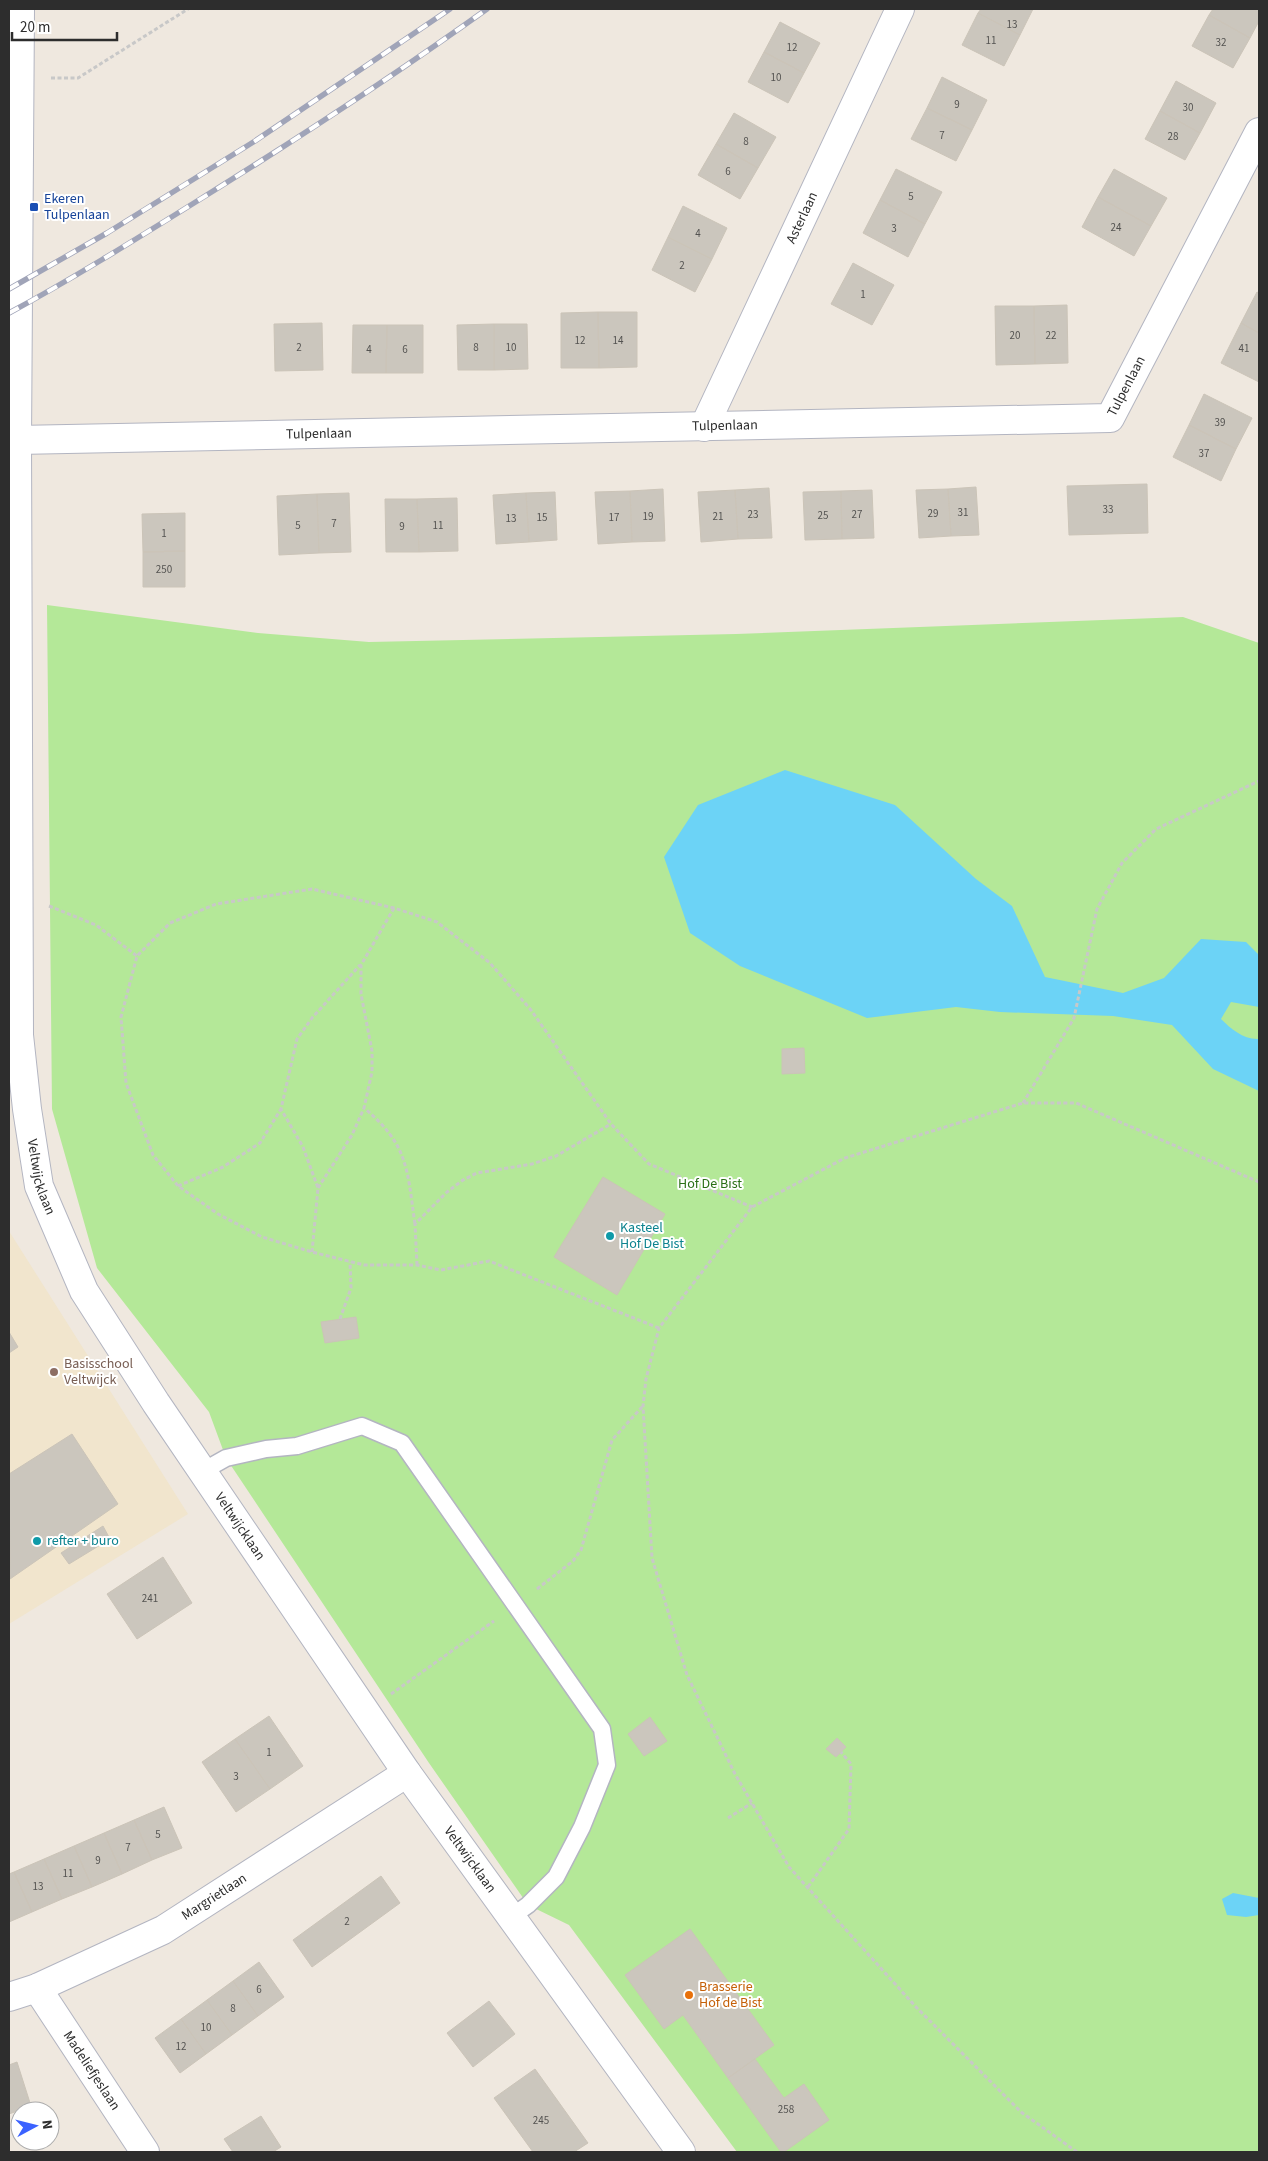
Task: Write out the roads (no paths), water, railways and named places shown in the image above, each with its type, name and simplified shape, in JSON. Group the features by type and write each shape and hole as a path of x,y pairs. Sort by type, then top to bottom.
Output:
{"street":[{"name":"Veltwijcklaan","path":"20,9 17,440 19,1035 27,1109 39,1186 84,1291 203,1471 407,1773 681,2152"},
{"name":"Asterlaan","path":"704,427 900,9"},
{"name":"Tulpenlaan","path":"17,440 1110,418 1259,132"},
{"name":"Margrietlaan","path":"9,1997 37,1988 163,1930 407,1773"},
{"name":"Madeliefjeslaan","path":"37,1988 145,2152"}],"lane":[{"path":"203,1471 226,1458 297,1446 362,1426 402,1443 602,1729 607,1765 582,1827 556,1877 528,1905 511,1917"}],"water":[{"path":"785,770 895,805 976,879 1012,906 1045,977 1123,993 1164,978 1201,939 1246,942 1259,955 1259,1007 1231,1002 1221,1019 1243,1036 1259,1039 1259,1091 1213,1069 1172,1025 1113,1016 1000,1012 956,1007 867,1018 740,966 690,933 664,857 698,805"},
{"path":"1233,1893 1259,1898 1259,1915 1246,1917 1227,1915 1222,1899"}],"railway":[{"path":"9,289 107,233 255,141 450,9"},
{"path":"9,313 102,260 269,156 379,84 487,9"}],"place":[{"name":"Ekeren Tulpenlaan","path":"34,207"},
{"name":"Kasteel Hof De Bist","path":"610,1236"},
{"name":"Basisschool Veltwijck","path":"54,1372"},
{"name":"refter + buro","path":"37,1541"},
{"name":"Brasserie Hof de Bist","path":"689,1995"}],"park label":[{"name":"Hof De Bist","path":"710,1184"}]}
